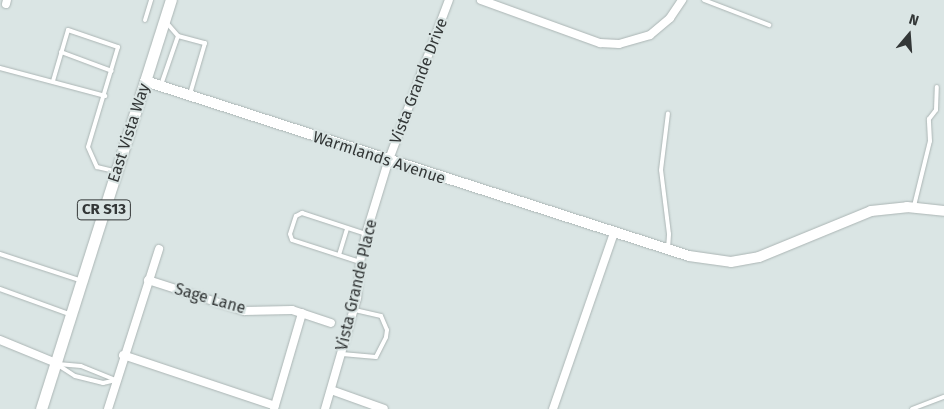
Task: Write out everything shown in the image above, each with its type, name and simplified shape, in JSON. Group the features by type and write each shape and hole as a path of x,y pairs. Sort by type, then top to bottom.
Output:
{"main road":[{"name":"East Vista Way","path":"41,409 171,0"}],"street":[{"name":"Vista Grande Drive","path":"388,162 449,0"},
{"path":"480,0 600,42 619,44 650,35 670,18 682,0"},
{"name":"Warmlands Avenue","path":"145,82 667,251 718,261 759,257 871,211 914,208 944,211"},
{"name":"Vista Grande Place","path":"325,409 354,310 360,262 366,234 388,162"},
{"path":"553,409 614,233"},
{"path":"108,409 159,249"},
{"name":"Sage Lane","path":"148,280 244,311 292,310 331,323"},
{"path":"124,355 274,408 302,313"},
{"path":"0,340 56,363"},
{"path":"331,390 384,409"}],"lane":[{"path":"145,20 151,0"},
{"path":"704,0 769,26"},
{"path":"165,20 178,36 205,43 189,96"},
{"path":"53,80 68,30 118,47 105,96 88,147 97,167 116,172"},
{"path":"161,87 178,36"},
{"path":"61,52 112,71"},
{"path":"0,68 53,80 105,96"},
{"path":"914,208 930,141 929,119 936,110 937,87"},
{"path":"667,251 669,234 661,170 668,113"},
{"path":"360,262 292,240 290,234 296,216 302,213 366,234"},
{"path":"339,255 347,228"},
{"path":"0,254 82,281"},
{"path":"0,289 71,315"},
{"path":"342,354 376,357 386,337 387,330 381,316 354,310"},
{"path":"56,363 75,376 103,383 116,380"},
{"path":"56,363 81,366 116,380"},
{"path":"912,409 944,397"}]}
